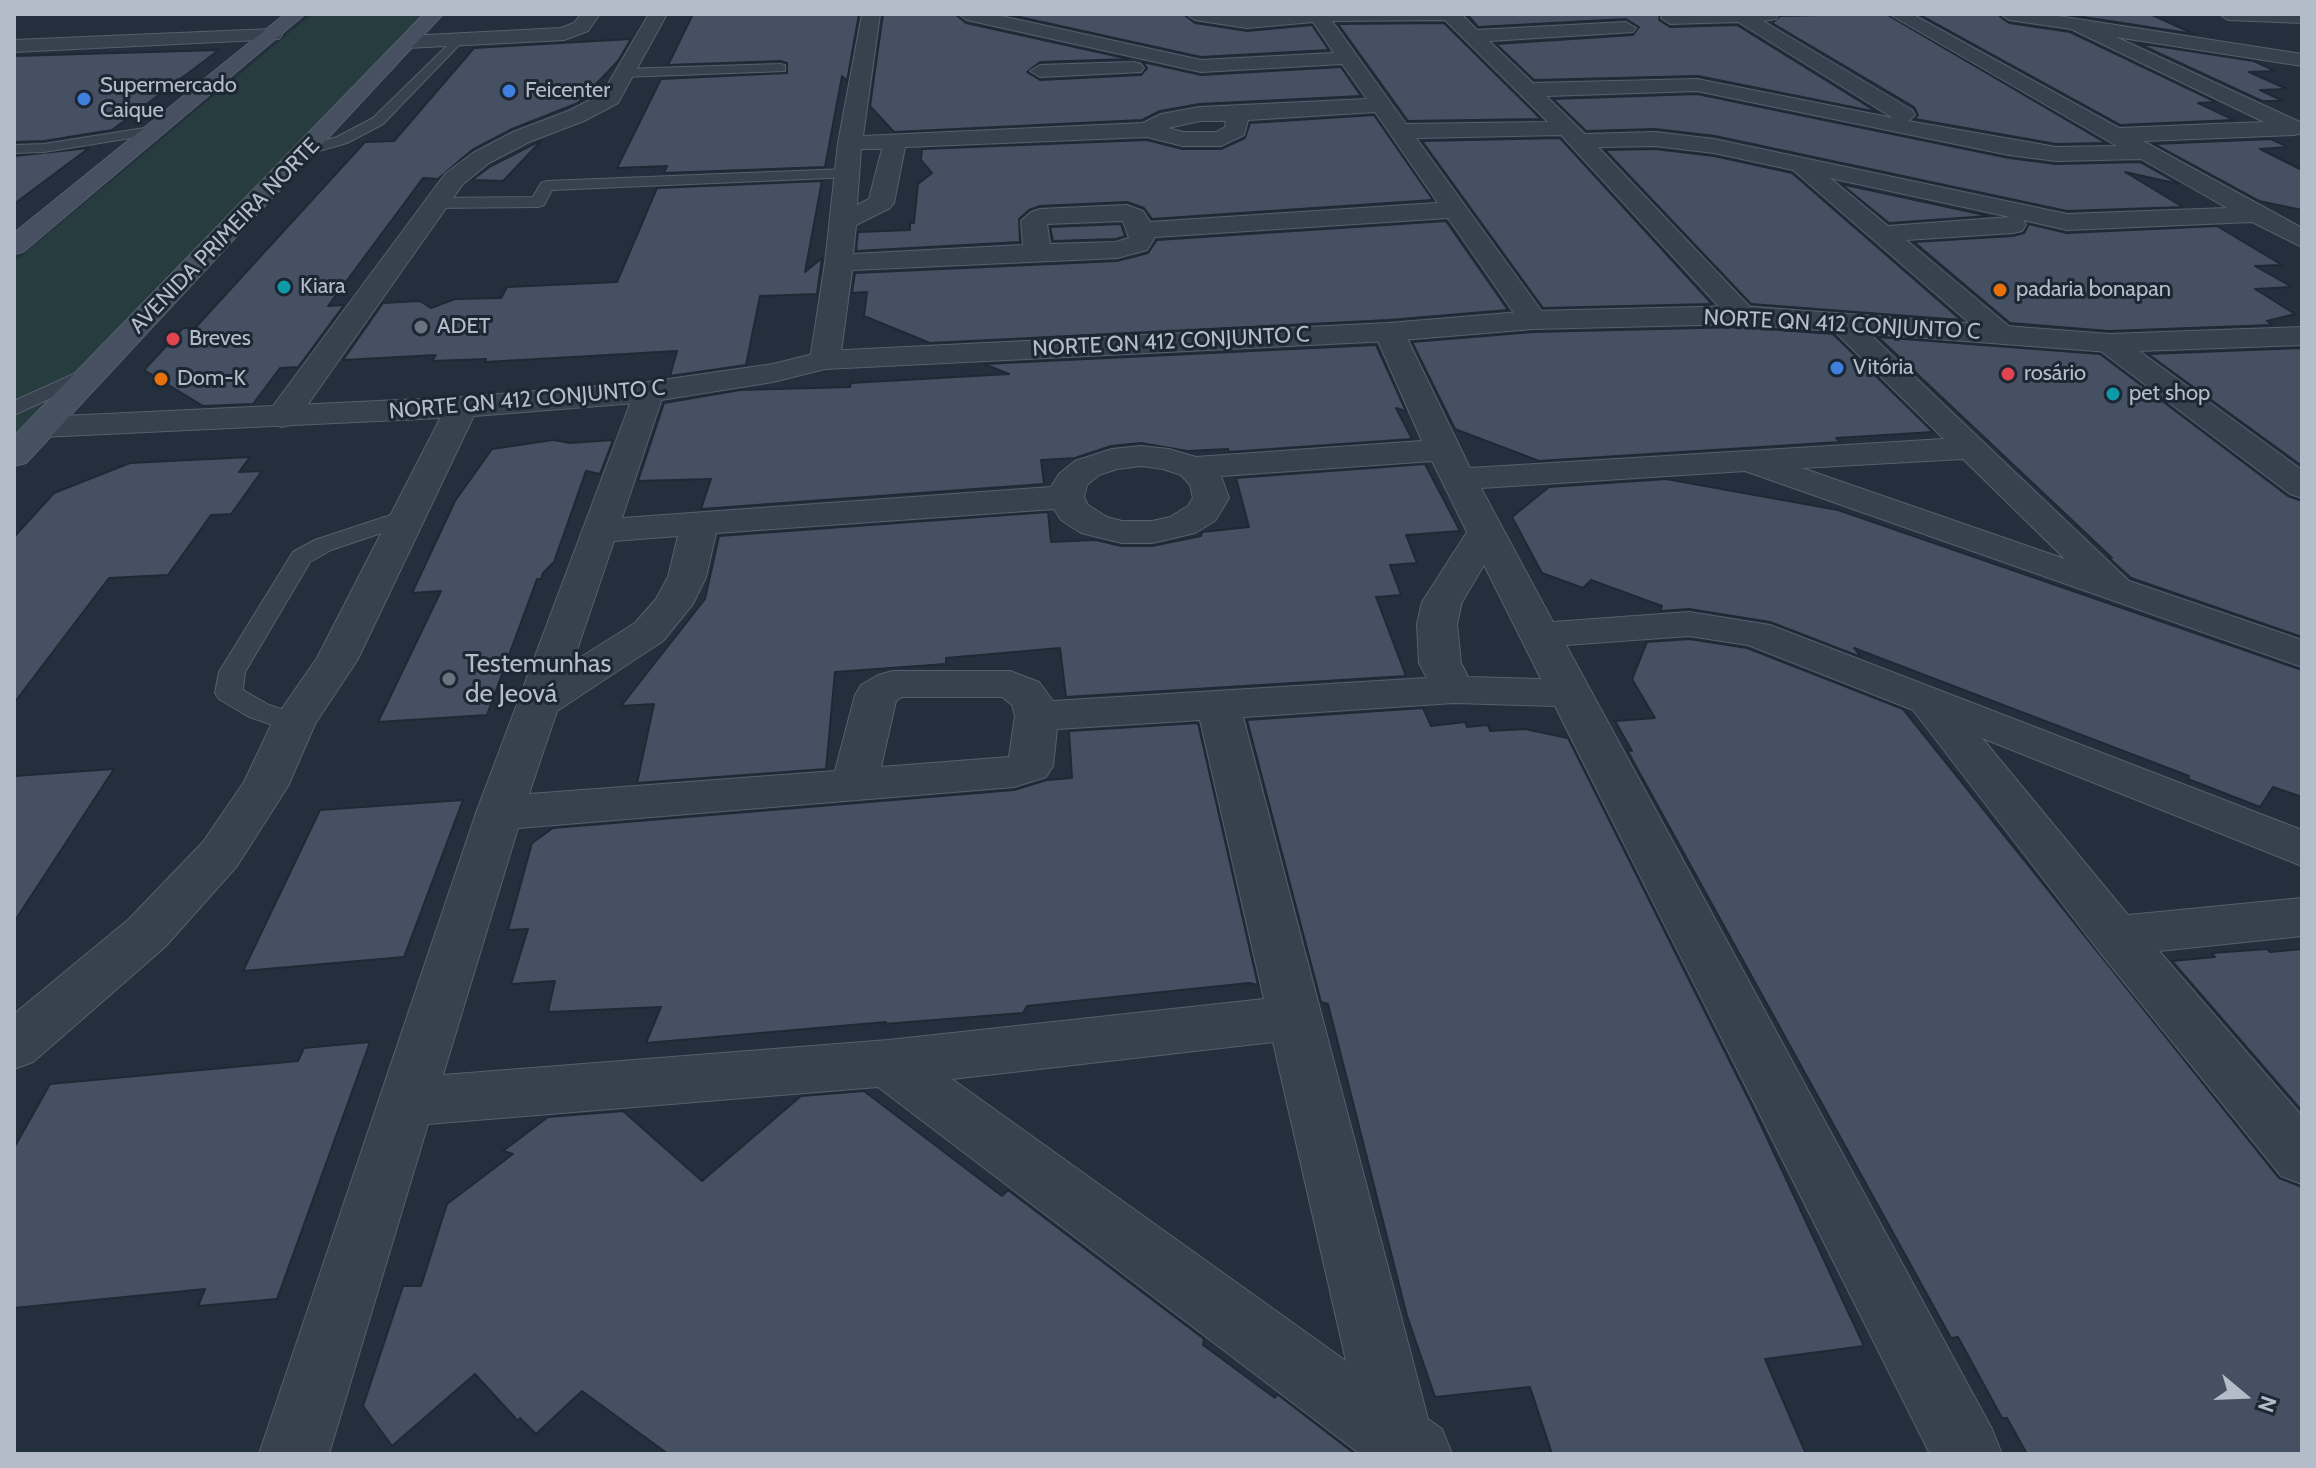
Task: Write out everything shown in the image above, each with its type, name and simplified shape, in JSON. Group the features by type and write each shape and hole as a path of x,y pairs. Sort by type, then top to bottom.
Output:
{"main road":[{"path":"14,246 296,14"},
{"name":"AVENIDA PRIMEIRA NORTE","path":"14,456 434,14"}],"street":[{"path":"407,42 564,34 581,27 591,14"},
{"path":"282,417 433,203 454,179 481,158 610,98 658,14"},
{"path":"967,14 1201,66"},
{"path":"1195,14 1247,22 1317,15 1452,14 1573,135 1742,315"},
{"path":"1601,14 1604,22 1652,23"},
{"path":"1474,36 1783,14"},
{"path":"1898,14 2222,196 2298,235"},
{"path":"2009,14 2297,60"},
{"path":"2228,14 2302,17"},
{"path":"825,360 839,263 850,143 879,15"},
{"path":"1317,15 1533,320"},
{"path":"1742,16 1934,133"},
{"path":"2078,26 2298,128"},
{"path":"1035,29 1041,79 1349,58"},
{"path":"14,46 272,35"},
{"path":"14,57 35,45"},
{"path":"2164,67 2297,60"},
{"path":"1812,80 1841,78"},
{"path":"1528,90 1784,81"},
{"path":"1697,85 1934,133 2056,154 2143,152"},
{"path":"850,143 1049,126 1147,130 1183,115 1383,105"},
{"path":"2113,135 2298,128"},
{"path":"1400,131 1682,141 2067,222"},
{"path":"2170,134 2207,155"},
{"path":"843,221 881,203 895,141"},
{"path":"1799,165 2000,334"},
{"path":"2222,196 2237,185 2238,177"},
{"path":"1141,230 1454,210"},
{"path":"839,263 1117,250 1138,244 1142,240 1141,230 1134,216 1127,213 1046,216 1034,221 1037,252"},
{"path":"1882,234 2256,214"},
{"name":"NORTE QN 412 CONJUNTO C","path":"42,427 462,407 648,392 773,373 825,360 1389,332 1533,320 1742,315 2109,343 2302,336"},
{"path":"1842,323 2123,593"},
{"path":"1389,332 1450,464 1967,1454"},
{"path":"2109,343 2302,487"},
{"path":"294,1454 499,813 648,392"},
{"path":"14,1046 147,933 220,854 265,786 294,723 337,659 462,407"},
{"path":"1193,468 1207,482 1211,498 1202,513 1182,525 1152,532 1122,532 1094,525 1074,512 1066,497 1071,481 1087,468 1112,459 1141,456 1169,459 1193,468 1748,461 1969,448"},
{"path":"1748,461 2302,654"},
{"path":"598,531 1066,497"},
{"path":"538,704 649,632 673,604 687,577 699,526"},
{"path":"1454,690 1440,663 1437,624 1442,602 1486,532"},
{"path":"1542,635 1689,624 1756,634 2302,849"},
{"path":"499,813 854,785 1022,769 1030,766 1032,757 1037,716 1032,701 1010,684 893,684 876,695 854,785"},
{"path":"1037,716 1454,690 1570,693"},
{"path":"1927,700 2116,936 2302,1158"},
{"path":"1218,705 1293,1018 1408,1448"},
{"path":"2116,936 2302,917"},
{"path":"407,1102 888,1063 1293,1018"},
{"path":"888,1063 1408,1448"}],"lane":[{"path":"305,151 342,140 378,121 458,39"},
{"path":"622,73 780,68"},
{"path":"14,149 44,148 157,130"},
{"path":"44,148 120,161"},
{"path":"433,203 538,202 547,186 847,174"},
{"path":"14,409 99,369"},
{"path":"294,723 259,711 229,693 232,672 301,557 323,545 406,517"}],"green space":[{"path":"312,14 441,14 14,461 14,262"}],"building":[{"path":"693,14 859,14 847,81 842,76 825,167 664,173 667,166 617,168 661,79 787,73 787,63 780,61 668,65"},
{"path":"883,14 955,14 966,23 1129,59 1040,62 1027,72 1040,80 1141,75 1147,68 1143,62 1201,75 1341,67 1361,96 1199,104 1160,111 1142,120 894,132 870,106"},
{"path":"1006,14 1183,14 1195,23 1247,31 1312,25 1329,50 1201,57"},
{"path":"1467,14 1660,14 1659,20 1670,27 1737,25 1877,112 1698,76 1534,80 1496,44 1633,35 1639,27 1626,19 1478,27"},
{"path":"1886,14 2106,143 2056,144 1915,119 1918,115 1914,107 1772,23 1780,16"},
{"path":"1918,14 1997,14 2009,23 2070,32 2216,102 2198,103 2234,120 2120,125"},
{"path":"2064,14 2150,14 2194,34"},
{"path":"1444,23 1541,119 1408,121 1338,24"},
{"path":"631,39 618,61 578,103 512,129 472,150 438,179 423,178 328,306 344,305 302,362 298,367 280,368 253,404 203,406 144,370 183,328 195,328 365,142 394,141 474,48"},
{"path":"2137,43 2254,61 2275,71 2249,72 2287,89 2260,90 2283,101 2262,101"},
{"name":"Supermercado Caique","path":"219,50 112,130 44,141 14,142 14,56"},
{"path":"1697,94 2009,158 2056,164 2140,162 2179,184 2125,172 2183,207 2067,211 1715,136 1655,129 1586,131 1553,99"},
{"path":"1374,115 1433,200 1152,219 1144,208 1127,202 1040,206 1019,219 1020,242 856,251 858,232 910,230 910,223 914,223 918,184 932,173 921,160 922,149 1147,140 1182,149 1221,149 1245,138 1250,123"},
{"path":"1560,138 1712,304 1543,308 1422,141"},
{"path":"2271,139 2288,147 2260,149 2302,170 2302,210 2259,201 2154,144"},
{"path":"542,140 503,181 472,180 491,166"},
{"path":"89,148 14,204 14,156"},
{"path":"1655,149 1714,156 1792,173 1961,320 1751,304 1605,150"},
{"path":"822,181 805,272 822,258 817,294 760,296 746,365 670,376 677,351 485,362 486,359 432,361 436,355 343,360 383,303 420,301 431,308 455,299 501,298 507,287 617,282 657,188"},
{"path":"1841,184 1989,216 1889,223"},
{"path":"1446,221 1508,310 1389,320 930,343 864,316 867,292 852,293 855,273 1117,261 1148,253 1157,240"},
{"path":"1121,224 1125,236 1116,239 1053,241 1050,227"},
{"path":"2029,224 2067,233 2217,226 2282,265 2255,266 2292,287 2255,289 2295,314 2267,321 2272,325 2109,331 2010,323 1914,242 2013,236 2024,233"},
{"path":"1742,327 1833,334 1933,432 1836,438 1840,442 1539,461 1455,429 1412,342 1533,332"},
{"path":"1878,337 2100,354 2288,496 2302,501 2302,637 2131,578"},
{"path":"1376,345 1406,411 1396,408 1412,439 1229,452 1228,449 1187,451 1141,443 1111,446 1075,458 1041,460 1044,484 701,509 711,479 638,481 664,403 740,390 850,387 851,383 1009,374 984,364"},
{"path":"2302,348 2302,466 2148,354"},
{"path":"553,440 570,443 613,440 600,474 586,471 554,562 541,579 537,579 487,715 378,722 441,591 412,593 455,501 492,449"},
{"path":"250,457 239,472 262,471 231,514 211,515 168,575 109,578 14,703 14,537 54,493 130,463"},
{"path":"1425,464 1460,531 1406,535 1417,563 1390,565 1401,595 1376,597 1406,676 1066,697 1060,648 946,658 946,664 835,672 826,769 637,783 654,704 621,706 705,599 719,536 1048,512 1051,542 1096,540 1121,546 1152,546 1201,536 1202,532 1249,527 1236,478"},
{"path":"1666,479 1838,510 2302,670 2302,797 2273,787 2260,807 2188,779 2189,776 1854,648 1861,657 1770,622 1689,609 1660,611 1662,606 1591,580 1583,588 1542,573 1512,517 1549,487"},
{"path":"1689,639 1747,648 1903,709 2279,1178 2302,1187 2302,1454 2027,1454 2007,1418 2002,1418 1958,1337 1951,1338 1627,750 1632,751 1615,721 1655,718 1632,679 1647,642"},
{"path":"1423,708 1431,726 1465,722 1467,727 1488,725 1490,731 1525,729 1568,738 1752,1106 1864,1346 1765,1359 1806,1454 1552,1454 1530,1387 1435,1397 1407,1316 1328,1004 1321,1002 1247,720"},
{"path":"1198,723 1258,985 1249,983 1027,1006 1023,1013 646,1043 661,1007 548,1012 555,981 511,984 528,929 508,930 532,843 553,828 1014,790 1047,780 1072,778 1069,731"},
{"path":"114,769 14,922 14,776"},
{"path":"463,800 404,957 243,971 320,810"},
{"path":"2267,949 2270,952 2302,949 2302,1111 2172,961 2215,957 2212,953"},
{"path":"370,1042 277,1299 198,1306 205,1289 14,1308 14,1148 50,1084 298,1061 304,1048"},
{"path":"864,1091 1002,1196 1008,1190 1204,1339 1203,1345 1275,1398 1277,1394 1355,1454 668,1454 582,1391 536,1434 520,1418 518,1421 475,1374 392,1446 363,1406 403,1286 421,1286 447,1204 513,1154 503,1151 548,1117 623,1111 702,1181 801,1096"}],"place":[{"name":"Feicenter","path":"509,91"},
{"name":"Supermercado Caique","path":"84,99"},
{"name":"Kiara","path":"284,287"},
{"name":"padaria bonapan","path":"2000,290"},
{"name":"ADET","path":"421,327"},
{"name":"Breves","path":"173,339"},
{"name":"Vitória","path":"1837,368"},
{"name":"rosário","path":"2008,374"},
{"name":"Dom-K","path":"161,379"},
{"name":"pet shop","path":"2113,394"},
{"name":"Testemunhas de Jeová","path":"449,679"}]}
